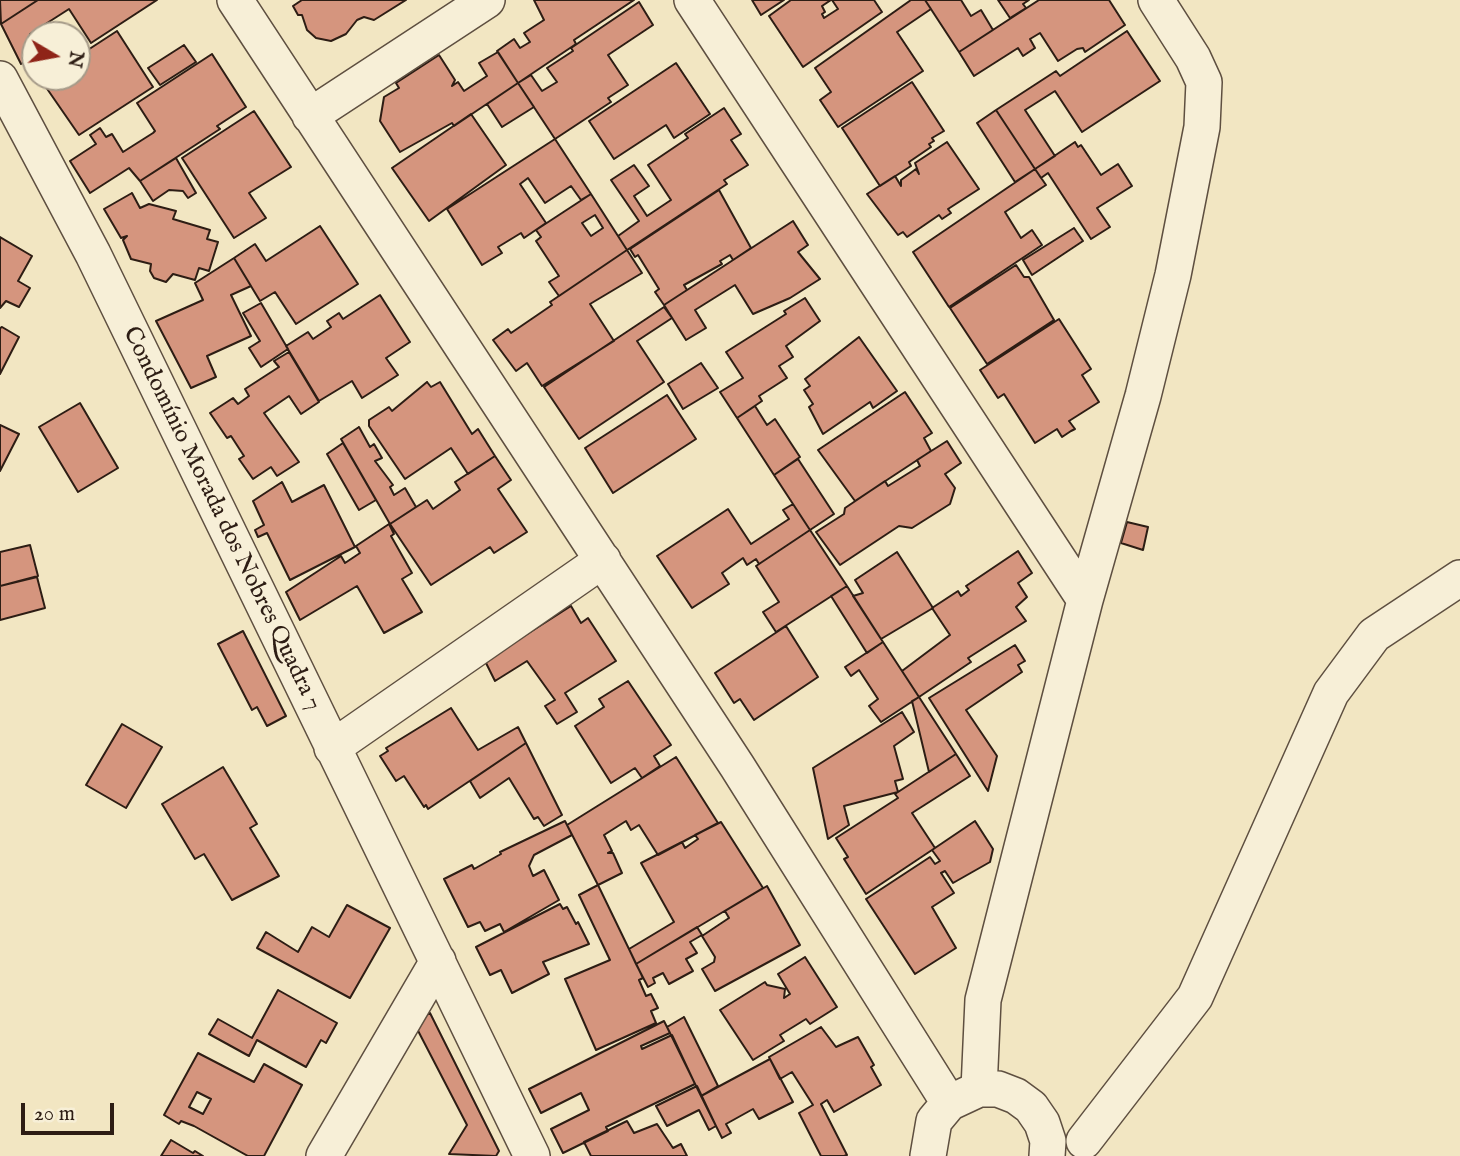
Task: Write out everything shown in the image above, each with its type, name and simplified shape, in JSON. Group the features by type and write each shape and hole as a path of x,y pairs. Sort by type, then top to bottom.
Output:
{"street":[{"path":"235,0 409,261 823,899 964,1096"},
{"path":"310,116 487,0"},
{"path":"692,0 1085,600"},
{"path":"964,1096 983,1000 1085,600 1133,433 1169,288 1205,101 1204,82 1194,58 1156,0"},
{"name":"Condomínio Morada dos Nobres Quadra 7","path":"0,79 93,254 533,1156"},
{"path":"332,748 603,560"},
{"path":"921,1151 934,1121 964,1096 998,1089 1016,1096 1031,1107 1045,1139 1062,1128 1092,1149 1195,997 1331,693 1374,635 1460,578"},
{"path":"324,1156 438,961"}],"building":[{"path":"0,0 38,0 1,24"},
{"path":"38,0 157,0 91,43 91,21 77,21 69,9 50,21 21,21 21,64 1,24"},
{"path":"302,0 406,0 374,20 364,17 357,20 346,34 331,41 316,38 307,30 302,15 298,15 293,6"},
{"path":"534,0 634,0 574,40 576,44 518,83 497,51 514,39 520,48 530,42 524,33 544,20"},
{"path":"752,0 784,0 761,15"},
{"path":"791,0 831,0 822,6 824,18 838,9 832,0 874,0 882,12 803,67 769,16"},
{"path":"911,0 925,0 931,9 897,32 923,71 838,127 820,100 831,92 815,68"},
{"path":"925,0 961,0 971,16 981,10 993,30 959,52"},
{"path":"998,0 1029,0 1023,4 1026,8 1010,18"},
{"path":"1039,0 1109,0 1125,25 1085,52 1083,48 1077,49 1058,61 1040,33 1030,39 1035,48 1023,56 1018,48 974,76 959,52"},
{"path":"639,2 653,25 608,55 628,85 608,98 611,102 555,139 518,83 531,75 542,91 557,82 547,68 573,51 571,48"},
{"path":"117,31 153,87 79,135 49,91 91,91 91,48"},
{"path":"1127,31 1160,81 1082,132 1055,91 1025,110 1055,156 1035,169 996,110 1056,71 1060,76"},
{"path":"184,45 196,62 160,85 148,68"},
{"path":"498,52 518,83 454,126 452,123 400,152 380,121 384,97 399,88 396,83 439,55 455,80 452,86 458,82 464,91 487,76 479,63"},
{"path":"212,54 246,107 217,126 220,129 140,181 129,168 90,193 70,161 96,144 90,135 100,128 106,137 112,134 123,152 153,133 155,131 137,103"},
{"path":"676,63 710,114 674,138 666,125 614,159 589,121"},
{"path":"912,82 944,131 932,138 934,141 929,144 931,147 909,162 911,166 880,186 842,128"},
{"path":"518,83 534,107 502,127 487,104"},
{"path":"724,108 741,134 731,140 748,165 724,180 727,184 627,250 618,236 639,221 611,180 634,165 649,186 634,196 647,216 671,200 648,165 688,138 685,134"},
{"path":"996,110 1035,169 1015,182 977,123"},
{"path":"254,111 291,167 249,193 266,218 234,238 182,158"},
{"path":"471,114 506,165 429,221 392,168"},
{"path":"555,139 591,194 581,200 571,186 545,203 528,178 520,184 546,223 524,238 521,233 498,247 502,253 482,265 447,209"},
{"path":"947,142 979,189 948,209 951,213 942,219 939,215 907,237 903,232 898,235 867,194 895,176 901,186 901,180 916,169 919,174 915,163"},
{"path":"1075,142 1078,147 1081,145 1101,175 1118,164 1132,186 1097,208 1110,227 1091,239 1048,173 1041,178 1035,169"},
{"path":"176,158 196,193 188,198 183,191 169,190 153,201 140,181"},
{"path":"1035,169 1046,185 1005,212 1021,238 1032,230 1042,245 949,307 913,252"},
{"path":"719,190 751,248 733,260 730,255 720,261 722,264 684,285 687,290 664,305 655,292 659,289 638,255 635,257 630,249"},
{"path":"132,193 140,208 149,204 176,211 173,219 210,230 207,239 218,242 209,271 199,268 195,280 173,274 166,282 154,278 150,271 151,264 131,259 123,240 127,236 121,238 104,209"},
{"path":"591,194 627,250 559,296 549,282 559,276 536,241 541,237 536,230","holes":["595,215 603,228 591,236 582,223"]},
{"path":"793,221 808,245 798,252 820,279 790,298 753,314 735,285 695,310 706,328 686,340 664,305"},
{"path":"320,226 358,284 296,324 275,292 260,301 234,258 255,244 266,261"},
{"path":"1074,228 1083,241 1032,275 1023,260"},
{"path":"0,237 32,256 18,281 30,288 19,307 6,301 0,308"},
{"path":"627,250 642,273 590,304 614,341 542,386 527,363 516,371 493,340 508,329 511,333 552,305 550,302"},
{"path":"234,258 251,286 231,295 251,336 207,356 216,377 191,388 156,321 203,300 195,283"},
{"path":"1016,265 1024,277 1029,277 1054,320 987,364 950,308"},
{"path":"380,295 410,342 386,358 398,375 362,398 352,381 319,401 286,346 308,332 313,339 331,327 327,321 339,313 343,319"},
{"path":"805,298 820,321 786,346 793,357 779,366 787,378 759,396 762,401 737,418 720,392 743,378 726,352 786,314 784,311"},
{"path":"261,303 288,349 261,367 249,348 260,341 243,313"},
{"path":"664,307 672,318 637,341 664,382 579,439 544,387"},
{"path":"1059,319 1091,369 1082,375 1099,402 1069,421 1075,429 1062,437 1057,429 1035,443 1004,394 998,398 980,370"},
{"path":"0,328 19,337 0,374"},
{"path":"859,337 897,391 873,408 870,402 823,434 809,407 813,404 804,390 810,386 805,379"},
{"path":"289,352 319,402 301,414 289,396 264,413 299,462 277,476 271,467 253,479 239,459 244,456 231,436 227,438 210,413 233,398 238,404 249,396 245,389 279,367 274,361"},
{"path":"701,363 718,388 683,409 668,384"},
{"path":"427,382 431,387 440,382 472,434 478,429 495,456 468,474 451,448 405,479 369,426 369,420 389,407 392,411"},
{"path":"905,392 932,433 924,438 931,451 855,501 818,450"},
{"path":"667,395 696,439 613,493 585,448"},
{"path":"80,403 118,468 78,492 39,427"},
{"path":"755,406 767,425 775,419 800,457 774,475 737,418"},
{"path":"0,425 19,434 0,471"},
{"path":"359,427 370,447 374,444 382,458 375,461 393,485 390,487 394,495 405,488 416,507 390,524 341,439"},
{"path":"947,441 961,463 945,474 955,488 950,504 912,528 899,526 840,565 816,532 844,514 845,508 885,481 888,486 920,466 917,460"},
{"path":"343,443 376,500 359,510 327,454"},
{"path":"495,456 511,480 498,489 527,532 494,553 490,547 431,585 390,524 427,500 433,509 460,490 455,482"},
{"path":"798,459 834,514 810,530 774,475"},
{"path":"282,482 292,502 324,485 355,547 290,580 267,533 258,537 255,530 264,525 253,501"},
{"path":"793,504 810,530 759,564 756,559 747,565 743,558 722,573 729,584 692,608 657,556 728,509 751,544 789,519 783,510"},
{"path":"1127,522 1148,527 1143,550 1121,543"},
{"path":"389,524 394,534 391,536 412,573 402,579 422,612 384,633 357,586 300,620 286,592 341,556 345,563 360,553 356,546"},
{"path":"810,530 847,586 776,632 763,612 779,602 756,566"},
{"path":"30,545 38,576 0,586 0,552"},
{"path":"1018,551 1032,573 1018,583 1027,597 1016,607 1026,621 968,658 971,662 919,697 902,671 950,635 932,608 958,591 961,596 969,590 966,586"},
{"path":"897,552 933,608 881,639 853,596 863,593 855,580"},
{"path":"37,577 45,608 0,620 0,586"},
{"path":"847,586 883,642 867,653 831,596"},
{"path":"571,606 581,623 588,618 616,661 565,693 577,712 557,724 545,706 555,700 527,661 495,681 485,661"},
{"path":"786,626 818,677 754,720 740,699 734,703 715,673"},
{"path":"243,631 286,716 267,726 257,707 252,710 218,644"},
{"path":"883,642 919,697 881,722 869,706 878,699 859,670 851,676 845,667"},
{"path":"1015,645 1025,661 1018,665 1022,672 966,710 997,756 988,791 929,698"},
{"path":"628,681 671,745 654,756 660,766 642,778 635,768 611,783 575,726 604,707 599,699"},
{"path":"919,697 956,754 929,772 912,701"},
{"path":"451,708 478,750 518,727 526,743 428,809 404,776 396,781 380,756 388,751 386,748"},
{"path":"902,712 914,732 894,746 903,779 895,781 898,792 844,806 849,825 828,839 813,768"},
{"path":"122,724 162,747 126,808 86,785"},
{"path":"526,743 562,815 544,826 538,817 534,819 509,778 480,798 470,781"},
{"path":"956,754 970,776 912,813 935,848 866,894 844,859 848,857 836,838 898,798 895,794"},
{"path":"676,757 718,823 658,855 639,825 631,830 626,821 604,835 612,851 608,853 613,853 622,873 598,885 567,825"},
{"path":"223,767 257,824 250,828 279,876 232,900 204,854 195,859 162,804"},
{"path":"565,821 572,835 534,855 529,866 533,876 544,870 559,900 504,932 500,924 485,931 480,922 468,927 444,879 472,865 474,869 501,854 500,852"},
{"path":"975,821 993,849 990,862 953,883 945,871 941,873 954,893 932,907 956,948 915,974 866,899 930,857 935,864 940,861 932,850"},
{"path":"721,822 763,888 636,964 629,949 674,922 641,863 682,842 685,848 698,839 695,835"},
{"path":"598,885 643,978 639,980 646,996 651,994 658,1008 651,1011 656,1023 596,1050 565,979 610,960 579,895"},
{"path":"767,886 800,945 715,991 702,969 714,962 715,957 702,936 729,918 725,911"},
{"path":"560,904 563,909 567,907 576,924 578,922 589,944 543,962 549,974 512,993 501,970 490,975 476,947"},
{"path":"347,905 390,928 350,998 257,948 266,932 298,952 312,927 329,937"},
{"path":"697,927 702,935 690,942 697,953 686,959 693,971 669,984 663,973 653,978 655,983 648,987 636,964"},
{"path":"805,957 837,1007 810,1024 806,1019 780,1035 784,1041 753,1060 720,1010 765,982 767,985 785,989 784,998 790,994 778,974"},
{"path":"278,990 337,1023 326,1043 321,1040 306,1067 257,1040 249,1056 209,1034 218,1019 252,1038"},
{"path":"430,1013 499,1151 496,1156 449,1154 467,1125 414,1023"},
{"path":"684,1017 718,1086 701,1096 667,1027"},
{"path":"664,1021 670,1033 641,1046 642,1049 672,1035 695,1084 606,1127 608,1131 563,1153 551,1129 589,1110 581,1093 541,1113 529,1089"},
{"path":"821,1027 836,1047 858,1037 874,1065 871,1067 881,1085 834,1112 827,1100 821,1104 847,1155 844,1156 821,1156 799,1113 813,1105 792,1072 780,1079 769,1057"},
{"path":"198,1053 254,1082 264,1064 302,1085 264,1156 248,1156 194,1126 181,1121 179,1124 164,1115","holes":["197,1092 211,1099 203,1114 189,1107"]},
{"path":"770,1059 793,1102 759,1119 753,1109 726,1124 731,1133 722,1138 701,1096"},
{"path":"697,1086 716,1126 709,1130 699,1110 667,1126 656,1106"},
{"path":"627,1121 634,1133 657,1124 673,1148 681,1144 687,1156 591,1156 584,1142"},
{"path":"171,1140 193,1153 195,1151 203,1156 161,1156"}]}
